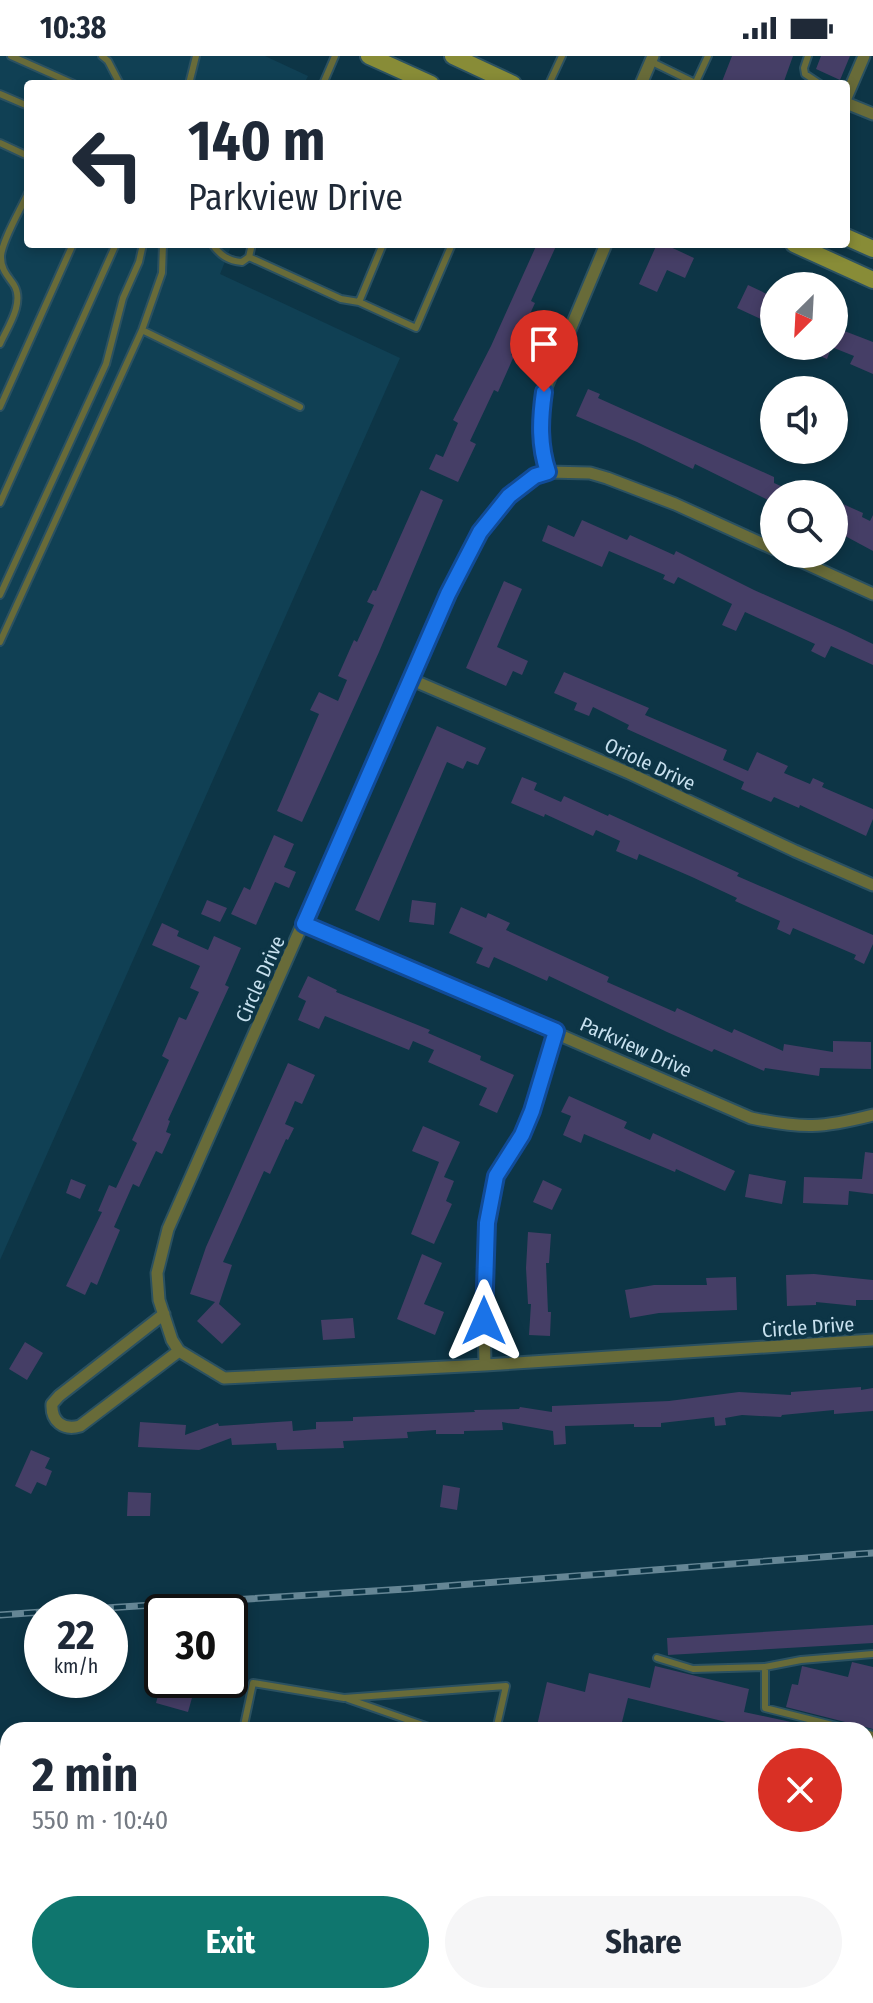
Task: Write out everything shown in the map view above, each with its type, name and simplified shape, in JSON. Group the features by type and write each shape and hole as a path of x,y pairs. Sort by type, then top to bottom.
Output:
{"main road":[{"path":"369,56 405,79"},
{"path":"463,58 505,80"},
{"path":"850,239 873,249"},
{"path":"803,248 873,280"}],"street":[{"path":"850,89 865,56"},
{"path":"643,80 652,58"},
{"path":"850,100 873,114"},
{"path":"604,248 544,392 540,418 541,450 548,472 590,473 607,478 675,504 760,543"},
{"name":"Circle Drive","path":"548,472 535,476 509,496 480,532 448,594 168,1229 157,1273 159,1300 164,1314 179,1351 224,1378 873,1340"},
{"path":"816,568 873,594"},
{"name":"Oriole Drive","path":"410,679 629,773 873,885"},
{"name":"Parkview Drive","path":"304,924 751,1118 809,1127 834,1125 873,1115"},
{"path":"485,1365 483,1299 487,1223 496,1176 522,1135 532,1111 556,1031"},
{"path":"164,1314 59,1396 52,1404 53,1416 67,1427 80,1426 179,1351"}],"lane":[{"path":"11,56 65,80"},
{"path":"102,56 118,80"},
{"path":"190,80 196,56"},
{"path":"325,80 335,56"},
{"path":"551,80 562,56"},
{"path":"696,80 708,56"},
{"path":"808,56 805,74 814,80"},
{"path":"865,56 873,59"},
{"path":"652,58 690,80"},
{"path":"0,94 24,104"},
{"path":"0,143 24,154"},
{"path":"0,344 17,308 18,296 3,269 0,254 24,202"},
{"path":"0,407 71,248"},
{"path":"0,503 114,248"},
{"path":"0,595 106,364 123,298 142,248"},
{"path":"0,642 142,330 162,273 163,248"},
{"path":"215,248 232,262 242,262 249,257 251,248"},
{"path":"359,302 381,248"},
{"path":"249,257 341,299 359,302 416,328 450,248"},
{"path":"142,330 300,407"},
{"path":"657,1658 693,1669 765,1667 826,1657 873,1654"},
{"path":"765,1667 765,1708 820,1722"},
{"path":"245,1722 253,1683 344,1698 414,1722"},
{"path":"344,1698 506,1686 498,1722"}],"shaded area":[{"path":"0,56 265,56 308,76 306,80 24,80 24,248 230,248 220,274 400,358 0,1260"}],"building":[{"path":"732,56 793,56 784,80 723,80"},
{"path":"821,56 850,56 840,80 816,69"},
{"path":"535,248 555,248 531,301 535,303 511,355 514,356 470,441 476,444 458,482 429,469 436,454 443,457 458,423 453,420"},
{"path":"655,248 673,248 694,258 685,278 667,270 657,292 639,284"},
{"path":"748,285 760,291 760,319 737,308"},
{"path":"848,332 873,342 873,374 850,364 854,356 848,354"},
{"path":"588,389 600,394 598,398 774,477 774,480 760,480 760,496 695,464 693,469 576,416"},
{"path":"421,490 443,500 302,822 277,811 319,714 310,710 319,692 338,701 347,680 338,676 374,605 367,602 373,590 376,591"},
{"path":"848,506 863,513 862,517 870,521 873,515 873,551 848,538"},
{"path":"582,520 627,540 630,535 674,555 676,551 873,644 873,665 831,646 825,658 811,651 815,644 745,612 736,631 722,625 732,604 678,577 674,584 663,579 665,575 609,551 602,567 542,541 548,525 574,537"},
{"path":"504,581 522,589 497,647 528,661 522,675 513,671 506,686 466,668"},
{"path":"564,672 649,708 645,715 727,750 723,760 748,771 757,752 788,766 784,773 810,784 813,778 824,783 822,787 873,809 873,819 866,836 800,805 799,808 774,797 771,802 741,789 744,782 627,729 629,725 593,707 589,716 574,710 577,703 554,693"},
{"path":"437,726 486,748 478,765 467,761 463,769 447,762 379,921 355,910"},
{"path":"522,777 537,783 534,790 561,802 564,796 609,814 739,873 737,876 873,935 873,944 864,964 854,959 856,955 793,928 790,935 777,929 780,921 692,877 639,854 637,860 616,851 620,841 596,830 593,836 545,814 544,817 511,803"},
{"path":"274,835 294,844 284,867 296,872 289,888 275,882 256,925 231,914 244,887 250,890"},
{"path":"207,900 227,908 220,922 201,914"},
{"path":"412,900 436,903 434,925 409,922"},
{"path":"461,907 486,918 488,913 510,923 506,930 609,977 607,982 675,1012 677,1008 732,1033 734,1029 783,1051 784,1044 833,1052 833,1041 871,1042 871,1069 820,1068 819,1076 765,1068 764,1071 714,1049 712,1052 549,976 547,981 494,957 489,968 476,963 483,948 449,933"},
{"path":"162,923 179,931 177,936 208,950 214,936 241,948 225,985 229,987 168,1120 166,1132 171,1134 162,1154 156,1151 139,1187 133,1184 114,1227 120,1230 97,1285 91,1282 85,1295 66,1286 102,1212 98,1211 109,1185 116,1188 137,1143 132,1140 169,1060 162,1056 179,1017 186,1020 199,992 190,988 200,966 152,945"},
{"path":"308,976 336,992 430,1030 428,1033 481,1056 480,1060 514,1075 497,1113 479,1105 487,1088 428,1062 434,1050 413,1041 409,1050 325,1016 319,1029 298,1020 306,1001 298,997"},
{"path":"288,1063 315,1075 302,1104 295,1101 285,1124 294,1128 270,1174 264,1171 223,1262 232,1265 219,1304 241,1324 222,1344 197,1321 215,1302 190,1294 206,1247"},
{"path":"569,1096 627,1122 624,1128 650,1140 653,1133 735,1171 725,1191 584,1134 581,1143 563,1135 571,1116 561,1112"},
{"path":"423,1126 460,1142 444,1177 454,1181 446,1201 452,1204 434,1244 411,1234 439,1162 412,1151"},
{"path":"865,1152 873,1153 873,1194 849,1191 848,1205 803,1203 804,1177 862,1179"},
{"path":"749,1174 786,1181 782,1204 745,1197"},
{"path":"71,1179 86,1185 80,1199 66,1193"},
{"path":"543,1180 562,1189 552,1210 533,1202"},
{"path":"528,1232 551,1234 549,1263 546,1263 550,1336 529,1335"},
{"path":"422,1254 442,1263 424,1304 444,1312 435,1335 397,1319"},
{"path":"814,1274 873,1280 873,1300 856,1300 856,1306 816,1302 816,1305 787,1306 786,1275"},
{"path":"736,1277 737,1310 659,1313 630,1318 625,1290 654,1285 707,1285 706,1278"},
{"path":"353,1318 355,1338 323,1340 321,1320"},
{"path":"25,1342 43,1353 27,1380 9,1369"},
{"path":"861,1387 861,1390 873,1388 873,1411 834,1414 834,1410 781,1417 742,1415 725,1418 726,1425 715,1426 714,1417 661,1423 661,1427 634,1427 634,1424 565,1426 566,1444 554,1445 553,1431 502,1422 503,1430 464,1431 464,1434 436,1434 436,1430 407,1432 408,1438 343,1441 344,1448 277,1450 276,1443 232,1445 231,1438 199,1450 138,1447 140,1422 186,1425 185,1435 218,1423 219,1426 292,1421 293,1431 316,1429 316,1422 353,1421 353,1417 520,1407 552,1412 552,1406 669,1401 739,1392 791,1395 791,1392"},
{"path":"31,1450 50,1458 45,1468 52,1471 46,1486 37,1482 31,1494 15,1486"},
{"path":"443,1485 460,1488 457,1510 440,1507"},
{"path":"128,1492 151,1493 150,1516 127,1516"},
{"path":"873,1625 873,1643 668,1655 667,1638"},
{"path":"852,1662 873,1667 873,1722 845,1722 786,1707 792,1684 798,1685 802,1666 848,1677"},
{"path":"655,1666 749,1689 744,1712 791,1722 726,1722 628,1698 622,1722 538,1722 547,1682 585,1692 589,1673 650,1688"},
{"path":"157,1698 192,1698 188,1712 156,1703"}],"railway":[{"path":"128,1607 406,1589 873,1553"},
{"path":"0,1615 24,1613"}],"route":[{"path":"484,1321 487,1223 496,1176 522,1135 532,1111 556,1031 304,924 448,594 480,532 509,496 535,476 548,472 541,450 540,418 544,392"}]}
